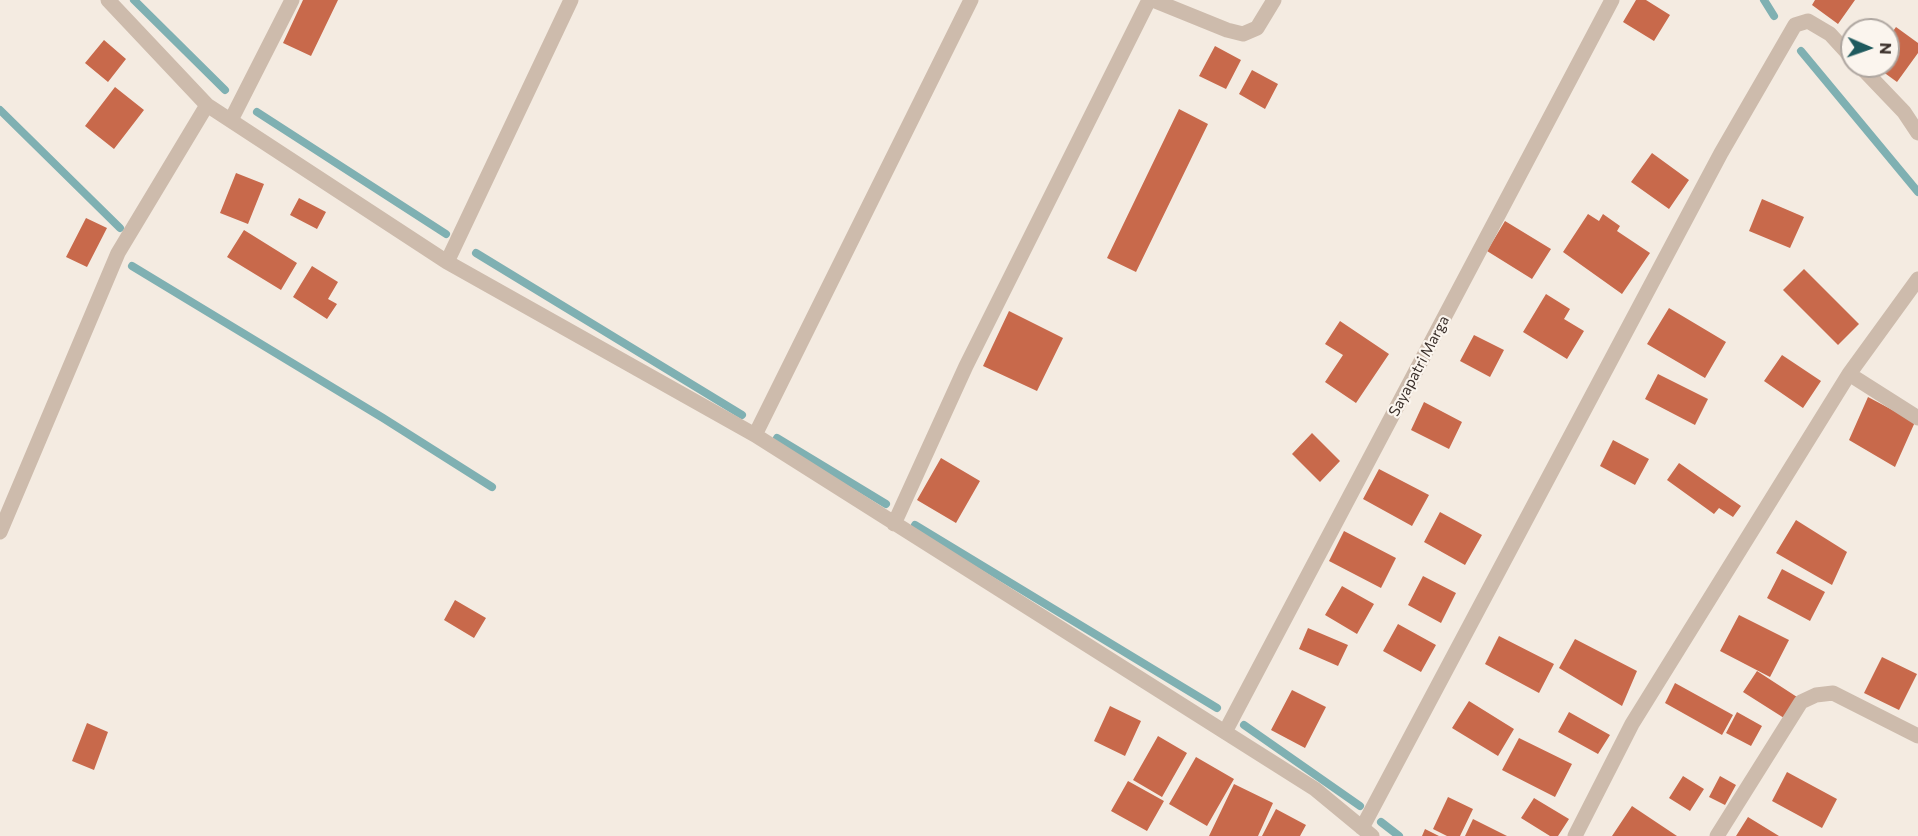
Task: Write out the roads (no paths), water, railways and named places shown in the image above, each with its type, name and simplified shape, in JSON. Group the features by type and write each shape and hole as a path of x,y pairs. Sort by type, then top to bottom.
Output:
{"street":[{"path":"108,0 207,105 447,262 755,435 1315,789 1367,832 1721,153 1795,25 1808,21 1830,34 1840,44"},
{"path":"231,120 292,0"},
{"path":"447,262 572,0"},
{"path":"755,435 971,0"},
{"path":"894,524 966,366 1151,0 1243,34 1257,28 1274,0"},
{"name":"Sayapatri Marga","path":"1225,732 1612,0"},
{"path":"1871,78 1904,112 1918,133"},
{"path":"0,532 118,253 207,105"},
{"path":"1575,836 1632,724 1849,374 1918,279"},
{"path":"1849,374 1918,418"},
{"path":"1717,836 1801,702 1816,695 1833,693 1918,736"}],"waterway":[{"path":"134,0 225,90"},
{"path":"1764,0 1774,16"},
{"path":"1801,51 1918,192"},
{"path":"0,110 120,228"},
{"path":"257,112 446,234"},
{"path":"476,253 742,415"},
{"path":"132,266 492,487"},
{"path":"777,438 886,504"},
{"path":"915,525 1217,708"},
{"path":"1244,725 1360,806"},
{"path":"1381,822 1399,836"}]}
